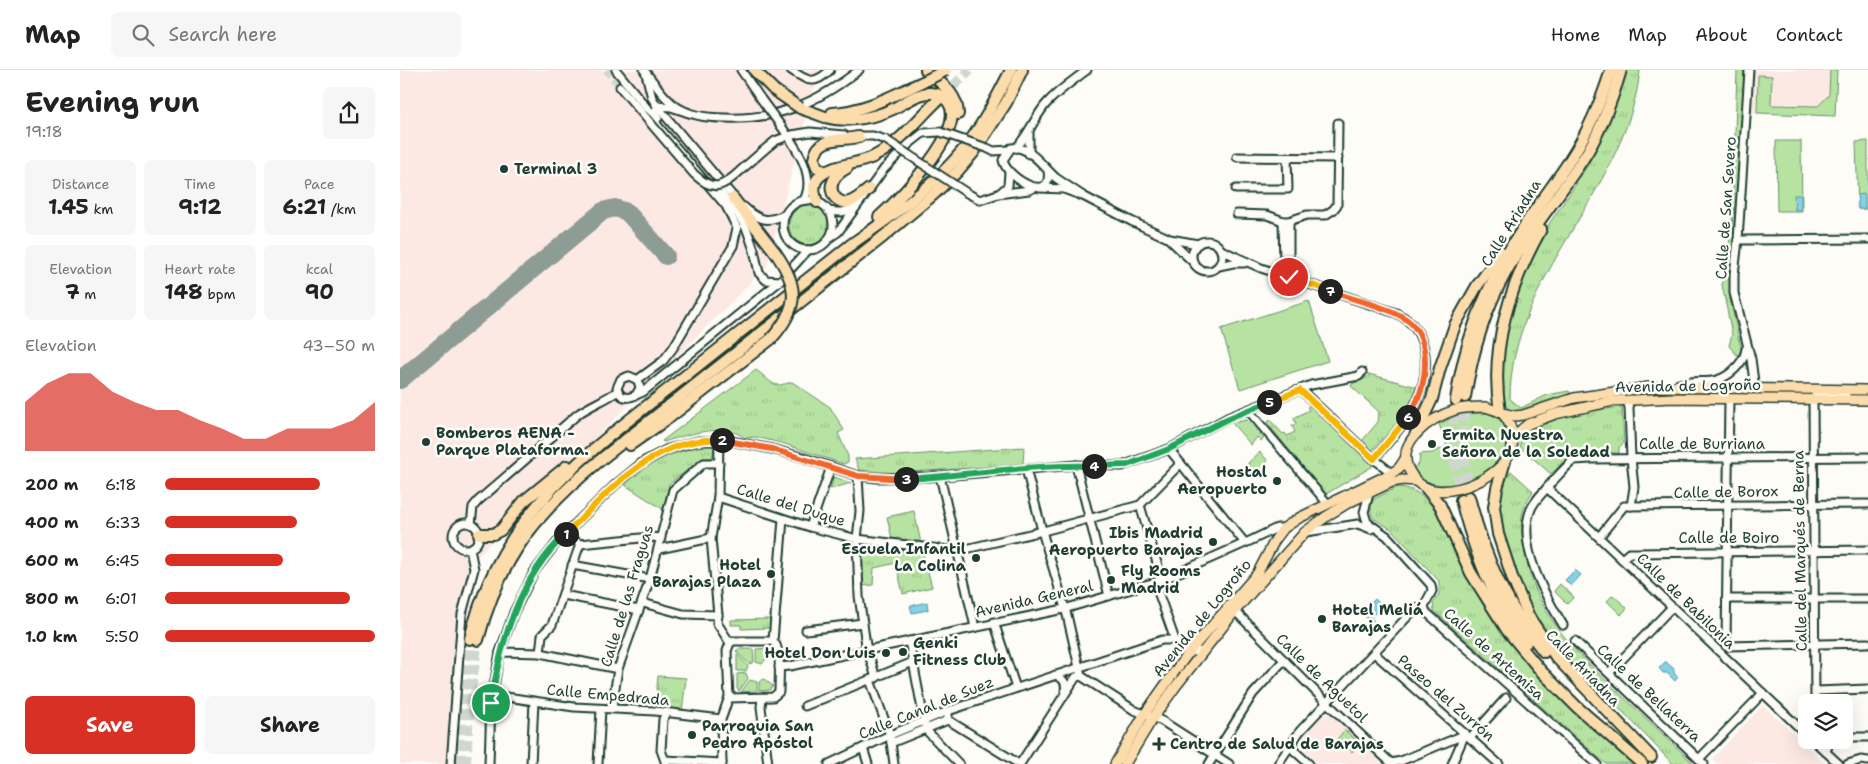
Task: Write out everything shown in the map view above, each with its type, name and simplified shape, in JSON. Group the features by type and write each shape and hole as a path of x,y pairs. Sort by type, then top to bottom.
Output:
{"highway":[{"path":"754,70 774,90 800,108 826,117 846,119 871,117 919,96 931,93 947,101 951,107 952,122 929,161 900,198 853,242 595,448 546,494 511,538 493,572 482,597 474,639 501,576 519,544 546,509 578,478 884,236 933,195 974,152 1006,103 1022,70"},
{"path":"818,114 853,110 897,94 926,75 946,70"},
{"path":"853,242 878,226 922,191 950,164 980,126 1011,70"},
{"name":"Calle Ariadna","path":"1611,70 1601,101 1587,131 1570,160 1524,226 1484,296 1465,349 1460,399 1480,328 1505,274 1588,150 1603,120 1621,70"},
{"path":"926,75 952,94 956,100 958,115 953,132 940,152 929,161"},
{"path":"869,189 848,202 834,196 831,186 833,179 840,172 886,150 937,102"},
{"path":"825,172 817,167 814,159 816,149 827,141 859,137"},
{"path":"1501,413 1496,372 1504,320 1512,292 1529,251 1576,177 1588,150"},
{"path":"817,202 814,193 815,184 819,177 825,172 838,167 854,165"},
{"path":"604,457 622,450 670,418 771,339 786,321 792,304 793,294 790,276 775,252 733,198"},
{"path":"1416,433 1432,398 1447,347 1466,303 1488,271 1524,226"},
{"path":"479,534 493,534 501,530 524,502 535,492 579,456 595,448"},
{"path":"1505,461 1497,488 1494,507 1498,534 1513,580 1529,616 1556,657 1655,761"},
{"path":"1426,488 1440,505 1471,573 1507,630 1541,671 1565,695 1642,764"},
{"name":"Calle Ariadna","path":"1642,764 1546,667 1513,626 1482,570 1471,539 1465,498 1492,567 1520,621 1552,661 1655,761"}],"main road":[{"name":"Avenida de Logroño","path":"1501,413 1515,416 1523,415 1589,395 1630,389 1673,387 1865,390"},
{"path":"1729,398 1732,394 1753,394 1755,389"},
{"name":"Avenida de Logroño","path":"1513,439 1528,424 1555,414 1586,406 1627,400 1729,398 1868,400"},
{"path":"1486,407 1501,413 1510,426 1513,439 1511,448 1505,461 1486,477 1471,485 1448,491 1426,488 1416,481 1409,471 1406,460 1408,448 1416,433 1433,420 1455,410 1486,407"},
{"name":"Avenida de Logroño","path":"1125,764 1149,717 1189,652 1257,574 1284,528 1298,518 1392,474 1406,460"},
{"name":"Avenida de Logroño","path":"1115,764 1149,717 1203,651 1305,532 1336,510 1392,482 1403,480 1416,481"},
{"path":"1284,528 1296,541"},
{"path":"1273,544 1275,550 1282,558"}],"street":[{"path":"616,70 737,213 747,230 761,277 766,280 780,281"},
{"path":"741,70 794,144 806,171 808,188 804,200"},
{"path":"791,70 810,80 821,79 830,70"},
{"path":"636,93 657,106 671,107 712,118 738,119 760,117 782,113 814,100 841,84 859,70"},
{"path":"1003,160 1023,140 1047,103 1087,70"},
{"name":"Calle de San Severo","path":"1749,70 1734,293 1755,389"},
{"path":"645,72 674,105 689,113"},
{"path":"645,72 652,98 657,106 733,198 748,211 760,218 772,220 786,214"},
{"path":"620,86 694,174 702,182 710,186 720,186 728,183 775,140 783,138"},
{"path":"637,380 664,361 733,246 737,234 737,228 726,206 658,126 655,120 657,106"},
{"path":"1237,214 1267,215 1286,221 1307,215 1325,215 1333,210 1337,205 1338,123"},
{"path":"1029,130 1029,154"},
{"path":"792,135 810,132 859,137 873,136 886,140 967,193 980,200 998,194 1036,188 1048,180 1048,171 1045,165 1029,154 1013,149 990,149 940,132 923,133 915,138 884,169 838,232 820,247 808,250 792,244"},
{"path":"990,149 1003,160 1004,166 1009,172 1036,188 1064,189 1083,196 1170,239 1198,244 1209,241 1218,245 1223,258 1219,266"},
{"path":"1237,157 1338,158"},
{"path":"1236,189 1288,189 1287,157"},
{"path":"1048,171 1083,196"},
{"path":"998,194 1008,186 1009,172"},
{"path":"794,267 796,254 784,230 786,214 791,207 804,200 817,202 828,211 833,224 829,238"},
{"path":"828,211 842,213 849,211 859,202"},
{"path":"1285,276 1286,221"},
{"path":"1170,239 1196,266 1205,272 1210,272 1219,266 1233,263 1249,264"},
{"path":"1738,240 1868,239"},
{"path":"1193,262 1192,252 1198,244"},
{"path":"618,392 624,398 643,392 780,281 808,250"},
{"path":"1221,250 1249,264 1396,313 1409,320 1421,336 1425,367 1420,392 1406,419 1374,459"},
{"path":"1740,364 1745,354 1746,346"},
{"name":"Avenida de Logroño","path":"1673,387 1680,384 1720,380 1740,364 1753,374"},
{"path":"489,764 492,695 500,652 514,612 534,572 558,542 615,485 643,462 668,449 686,442 719,440 772,449 858,476 899,479 1076,465 1122,466 1169,449 1248,410 1320,382 1359,376 1362,372"},
{"path":"618,392 619,381 624,377 629,376 637,380 664,376"},
{"path":"636,395 640,388 637,380"},
{"path":"1300,390 1392,474"},
{"name":"Avenida de Logroño","path":"1812,399 1816,394 1849,394 1865,390"},
{"path":"471,524 473,507 478,501 582,411 618,392"},
{"path":"1720,653 1726,646 1728,600 1729,398"},
{"name":"Calle del Marqués de Berna","path":"1812,399 1816,691"},
{"path":"1599,537 1624,506 1631,506 1634,487 1631,458 1630,408 1627,400"},
{"path":"1248,410 1328,504"},
{"path":"719,440 718,497 710,538 718,615 717,623 730,643"},
{"path":"1169,449 1245,544"},
{"name":"Calle de Burriana","path":"1547,488 1574,460 1868,457"},
{"name":"Calle de las Fraguas","path":"612,708 618,669 643,603 659,549 673,490 704,463 719,463"},
{"path":"956,552 1089,519 1140,504 1180,464"},
{"path":"1076,465 1109,596"},
{"path":"810,527 830,467"},
{"path":"1026,468 1081,676 1149,717 1162,722 1229,764"},
{"path":"858,476 860,511 857,539 859,596 873,679 891,739 894,764"},
{"path":"940,476 956,552 975,627"},
{"path":"1547,488 1530,510 1527,520 1527,536 1535,571 1548,600 1563,625"},
{"name":"Calle de Babilonia","path":"1547,488 1798,726"},
{"name":"Calle de Artemisa","path":"1369,494 1364,517 1367,522 1383,533 1431,585 1432,591 1425,603 1424,610 1597,764"},
{"name":"Calle del Duque","path":"718,497 783,519 857,539 956,552"},
{"path":"1140,504 1162,580 1156,588"},
{"name":"Calle de Borox","path":"1631,506 1868,504"},
{"path":"773,641 783,519"},
{"path":"462,523 471,524 477,529 479,534 477,543 470,548 460,548 453,540 453,532 462,523"},
{"name":"Calle de Artemisa","path":"1305,532 1362,524 1383,533"},
{"name":"Avenida General","path":"779,666 790,666 994,622 1064,609 1162,580 1277,528 1284,528"},
{"path":"566,534 580,544 651,537 661,538"},
{"path":"659,549 710,538"},
{"path":"540,653 542,635 552,625 580,544"},
{"path":"451,764 462,614 474,569 470,548"},
{"name":"Calle de Boiro","path":"1622,559 1629,553 1635,552 1727,553 1868,550"},
{"path":"572,566 650,578"},
{"path":"1145,585 1156,588"},
{"path":"1156,588 1175,640 1189,652 1203,651"},
{"path":"563,596 639,610"},
{"path":"1728,600 1868,599"},
{"path":"643,603 683,614 718,615"},
{"path":"1609,673 1672,607"},
{"path":"1278,764 1300,731 1411,613 1417,608 1424,610"},
{"name":"Calle de Aguetol","path":"1235,612 1391,763"},
{"path":"994,622 1016,688"},
{"path":"806,630 863,623"},
{"name":"Calle Canal de Suez","path":"829,764 863,748 891,739 924,720 948,711 1162,640 1175,640"},
{"name":"Calle de Bellaterra","path":"1575,640 1702,762"},
{"path":"667,713 663,720 662,750 666,762 722,764 721,720 723,708 728,698 727,651 730,643 733,641 773,641 778,646 779,692 773,697 728,698"},
{"path":"909,641 926,730 959,764"},
{"path":"1726,646 1868,643"},
{"path":"500,652 540,653 618,669"},
{"name":"Paseo del Zurrón","path":"1374,654 1499,764"},
{"path":"1209,764 1253,694 1284,660"},
{"path":"805,706 913,662"},
{"path":"1056,675 1064,681 1066,685 1065,691"},
{"path":"948,720 1020,764 1065,691 1076,677 1081,676"},
{"path":"1816,691 1868,690"},
{"path":"1702,762 1763,693"},
{"name":"Calle Empedrada","path":"492,695 534,702 667,713 721,720"},
{"path":"762,698 761,707 768,764"},
{"path":"1452,764 1468,736 1506,698"},
{"path":"531,764 534,702"},
{"path":"598,764 601,709"},
{"path":"948,711 948,720"},
{"path":"891,739 926,730 948,720"},
{"path":"1391,763 1468,736"},
{"path":"1853,737 1868,736"},
{"path":"1289,746 1309,764"},
{"path":"863,748 868,764"},
{"path":"1823,749 1839,764"},
{"path":"1848,764 1854,761 1868,760"}],"shaded area":[{"path":"400,70 834,70 813,90 767,266 468,566 452,764 400,764"},
{"path":"1749,70 1837,70 1835,116 1747,113"},
{"path":"1763,705 1798,738 1798,749 1810,749 1825,764 1718,764 1712,759"},
{"path":"1333,713 1383,760 1384,764 1318,764 1301,748 1299,739 1325,714"}],"green space":[{"path":"1626,70 1640,70 1631,113 1615,154 1548,272 1529,312 1515,354 1510,399 1521,408 1547,395 1569,391 1570,394 1530,409 1514,411 1509,409 1503,401 1500,383 1504,341 1515,291 1524,267 1540,237 1578,181 1595,151 1612,111"},
{"path":"1737,70 1744,70 1730,300 1741,347 1740,353 1737,355 1729,346 1732,334 1722,285 1732,227"},
{"path":"1830,70 1837,70 1835,116 1757,113 1758,75 1772,76 1771,105 1818,106 1829,95"},
{"path":"1776,141 1801,141 1802,211 1777,211"},
{"path":"1868,141 1868,209 1858,209 1856,142"},
{"path":"809,205 823,211 829,225 823,239 809,245 795,239 789,225 795,211"},
{"path":"1309,301 1328,361 1240,389 1221,329"},
{"path":"756,370 775,385 792,382 830,407 844,430 838,433 848,456 848,462 843,464 785,444 756,437 745,438 737,433 727,431 705,431 662,441"},
{"path":"1365,373 1417,387 1404,417 1372,450 1362,441 1378,422 1379,412 1351,386 1366,378"},
{"path":"1310,406 1373,466 1326,494 1267,423 1270,420 1287,436 1295,432 1292,426 1296,424 1294,418 1309,410 1307,407"},
{"path":"1622,407 1624,443 1619,447 1619,453 1574,452 1551,474 1520,447 1526,432 1533,427 1571,415"},
{"path":"1476,413 1491,415 1503,424 1508,439 1503,453 1492,466 1476,476 1458,483 1440,485 1424,480 1413,468 1419,464 1420,454 1432,453 1447,446 1439,424 1456,416"},
{"path":"1247,420 1264,438 1261,441 1257,437 1251,445 1232,423"},
{"path":"711,445 714,448 712,458 703,458 669,484 664,510 625,485 644,469 664,458 675,453"},
{"path":"1024,447 1023,465 894,473 859,470 855,459"},
{"path":"1260,452 1268,461 1254,472 1248,463"},
{"path":"1511,471 1533,491 1528,498 1523,512 1522,532 1529,572 1547,612 1559,630 1587,662 1694,764 1673,764 1623,712 1572,669 1539,624 1525,597 1501,528 1499,504 1501,490"},
{"path":"834,477 851,483 830,489"},
{"path":"1398,487 1412,490 1425,498 1435,510 1480,600 1504,636 1530,667 1574,710 1636,764 1606,764 1434,611 1433,603 1439,594 1439,581 1391,529 1372,516 1371,506 1374,499"},
{"path":"914,511 921,543 892,539 887,517"},
{"path":"858,544 923,553 932,587 903,594 896,563 874,568 873,585 860,586"},
{"path":"1560,584 1574,597 1567,604 1554,591"},
{"path":"1613,595 1627,608 1621,615 1607,601"},
{"path":"770,619 771,628 741,629 741,625 731,625 731,620"},
{"path":"769,648 772,651 762,664 756,662 756,649"},
{"path":"739,649 753,649 754,662 749,664 736,651"},
{"path":"737,654 748,666 746,671 737,671"},
{"path":"746,673 748,679 739,691 737,689 737,674"},
{"path":"658,676 686,678 682,712 655,709"},
{"path":"764,679 773,686 770,690 759,691 759,682"},
{"path":"750,680 757,682 757,691 741,692"},
{"path":"1345,730 1359,743 1352,752 1337,739"}],"water":[{"path":"1865,194 1865,209 1858,209 1857,195"},
{"path":"1794,195 1801,195 1801,210 1795,210"},
{"path":"1575,570 1581,575 1571,586 1565,580"},
{"path":"1375,599 1383,606 1374,614 1369,615 1374,621 1371,624 1362,612"},
{"path":"927,602 928,610 912,613 910,606"},
{"path":"1665,662 1674,669 1674,673 1678,677 1675,681 1659,668"}],"taxiway":[{"path":"400,380 603,211 615,208 627,212 666,256"}],"tunnel":[{"path":"606,70 620,87"},
{"path":"943,96 970,70"},
{"path":"1465,397 1463,444 1469,497"},
{"path":"1456,400 1452,447 1461,500"},
{"path":"459,764 462,695 470,639"},
{"path":"466,764 470,696 478,640"}],"place":[{"name":"Terminal 3","path":"504,169"},
{"name":"Bomberos AENA - Parque Plataforma.","path":"426,442"},
{"name":"Ermita Nuestra Señora de la Soledad","path":"1432,444"},
{"name":"Hostal Aeropuerto","path":"1277,481"},
{"name":"Ibis Madrid Aeropuerto Barajas","path":"1213,542"},
{"name":"Escuela Infantil La Colina","path":"976,558"},
{"name":"Hotel Barajas Plaza","path":"771,574"},
{"name":"Fly Rooms Madrid","path":"1111,580"},
{"name":"Hotel Meliá Barajas","path":"1322,619"},
{"name":"Genki Fitness Club","path":"903,652"},
{"name":"Hotel Don Luis","path":"886,653"},
{"name":"Parroquia San Pedro Apóstol","path":"692,735"},
{"name":"Centro de Salud de Barajas","path":"1159,744"}],"route":[{"path":"491,703 500,652 514,612 534,572 558,542 633,469 660,453 686,442 731,441 772,449 858,476 878,478 930,477 1076,465 1122,466 1169,449 1229,418 1300,390 1374,459 1406,419 1420,392 1425,367 1421,336 1409,320 1403,316 1289,277"}]}
